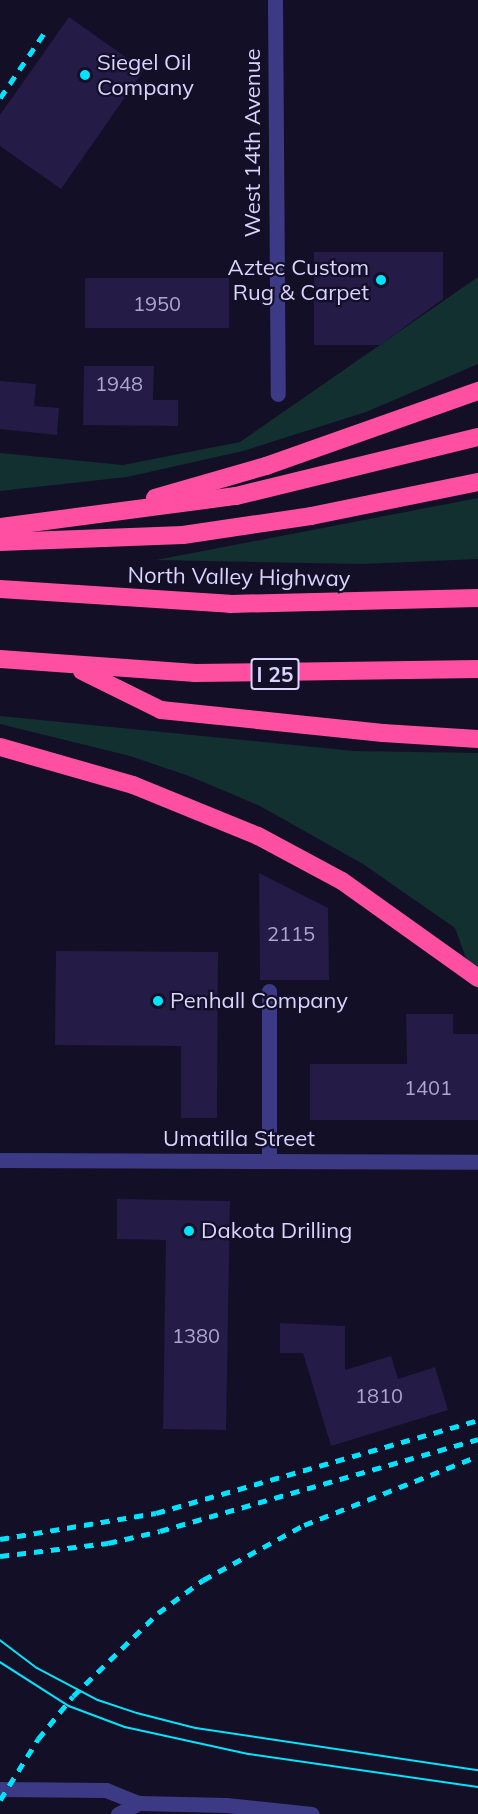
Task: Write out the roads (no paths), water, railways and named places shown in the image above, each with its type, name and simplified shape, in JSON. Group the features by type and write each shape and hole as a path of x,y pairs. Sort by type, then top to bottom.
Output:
{"highway":[{"path":"30,524 190,489 416,415 478,391"},
{"path":"0,527 236,496 478,437"},
{"path":"0,542 194,534 311,516 478,482"},
{"name":"North Valley Highway","path":"0,589 230,604 478,598"},
{"name":"I 25","path":"0,659 73,666 264,674 478,669"},
{"path":"73,666 160,710 383,734 478,739"},
{"path":"0,747 133,785 258,836 342,881 478,978"}],"street":[{"name":"West 14th Avenue","path":"274,0 278,394"},
{"path":"269,991 270,1161"},
{"name":"Umatilla Street","path":"0,1160 478,1162"},
{"path":"0,1789 106,1790 140,1803 226,1805 312,1814"},
{"path":"118,1814 140,1803"}],"tram line":[{"path":"0,1640 37,1668 98,1700 137,1713 196,1728 478,1770"},
{"path":"0,1662 69,1706 125,1727 249,1754 478,1787"}],"railway":[{"path":"0,98 44,33"},
{"path":"0,1539 156,1513 478,1420"},
{"path":"0,1556 108,1543 160,1531 478,1439"},
{"path":"0,1800 38,1739 73,1696 158,1613 203,1580 304,1525 478,1456"}],"place":[{"name":"Siegel Oil Company","path":"85,75"},
{"name":"Aztec Custom Rug & Carpet","path":"381,280"},
{"name":"Penhall Company","path":"158,1001"},
{"name":"Dakota Drilling","path":"189,1231"}]}
